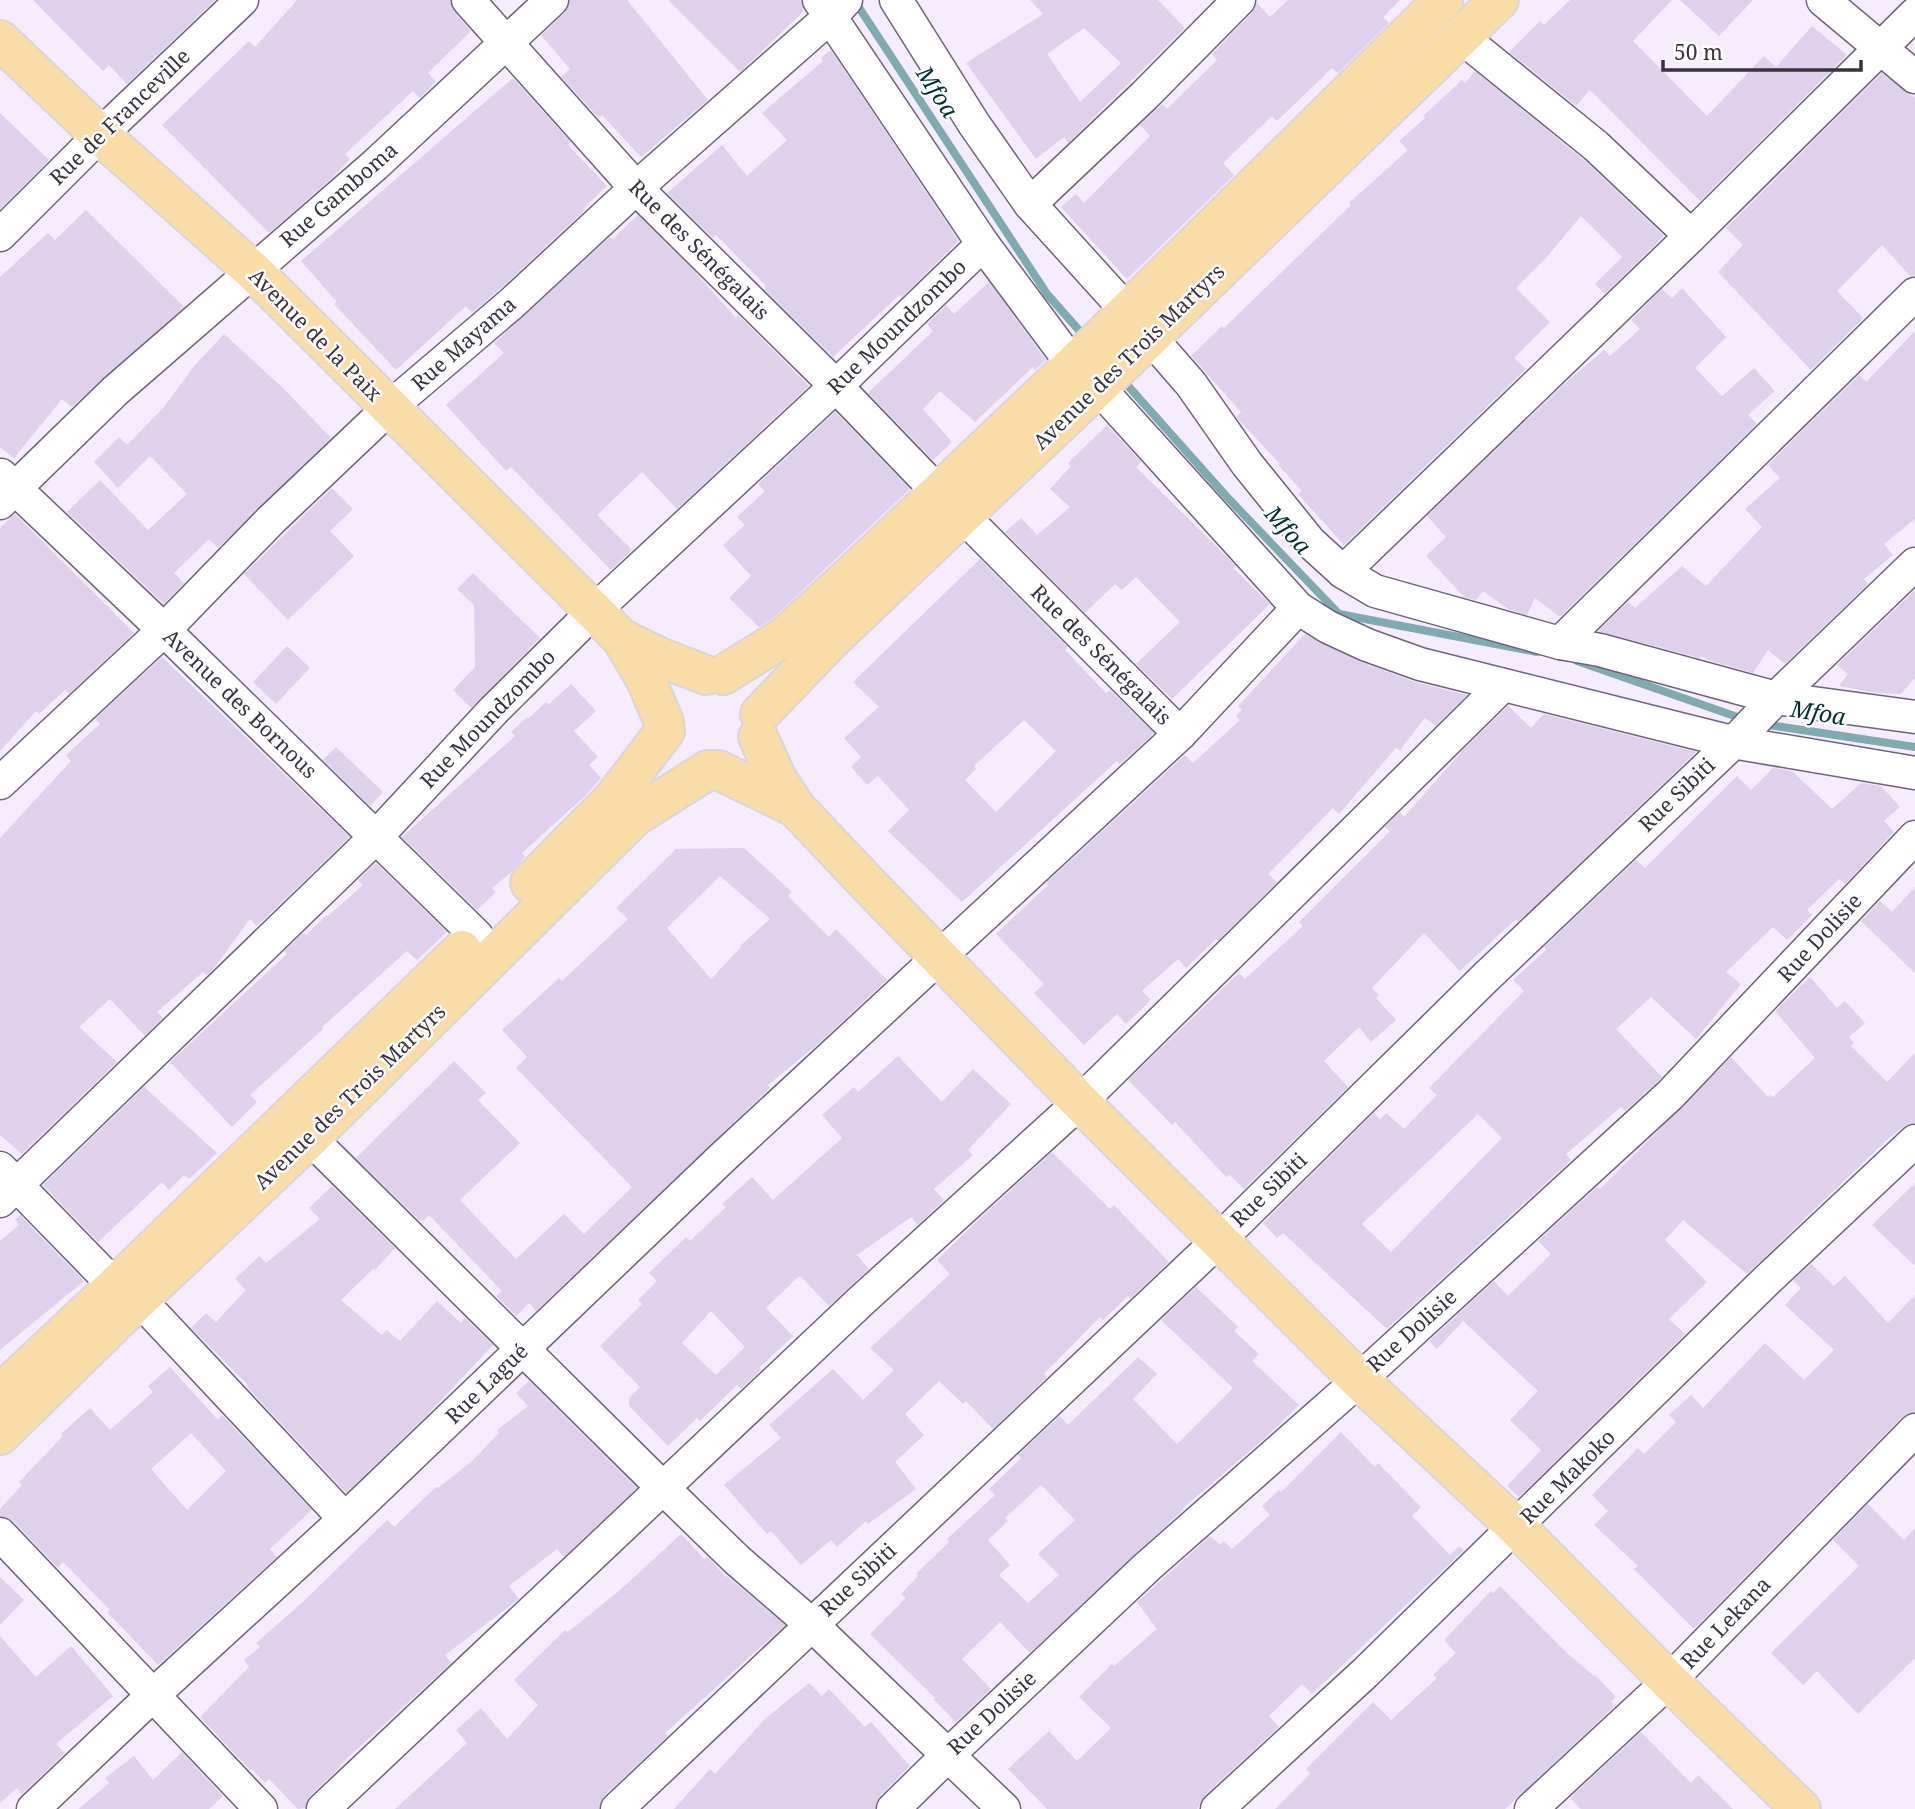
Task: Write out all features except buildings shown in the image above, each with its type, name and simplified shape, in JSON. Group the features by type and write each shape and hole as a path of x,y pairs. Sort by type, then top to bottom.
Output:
{"main road":[{"name":"Avenue des Trois Martyrs","path":"1134,329 1443,0"},
{"name":"Avenue des Trois Martyrs","path":"759,725 951,504 1134,329 1499,0"},
{"name":"Avenue de la Paix","path":"0,40 100,135 253,271 622,639 646,680 665,726"},
{"name":"Avenue des Trois Martyrs","path":"714,675 784,637 951,504"},
{"name":"Avenue de la Paix","path":"622,639 659,657 714,675"},
{"path":"796,808 713,770 692,766 679,758 670,746 665,726 667,705 676,691 689,680 714,675 740,683 754,696 759,725 777,779 796,808 1080,1102 1359,1380 1516,1527 1795,1807"},
{"path":"713,770 733,766 746,757 759,725"},
{"name":"Avenue des Trois Martyrs","path":"0,1435 127,1292 613,799 665,726"},
{"name":"Avenue des Trois Martyrs","path":"0,1394 127,1292 310,1138 634,817 713,770"}],"street":[{"name":"Rue de Franceville","path":"0,235 242,0"},
{"name":"Rue des Sénégalais","path":"468,0 636,187 1180,734"},
{"name":"Rue Gamboma","path":"5,488 375,164 552,0"},
{"path":"896,0 974,124 1030,204 1134,329 1191,384 1247,464 1310,542 1343,572 1375,592 1776,698 1915,717"},
{"path":"1030,204 1240,0"},
{"path":"1824,0 1915,77"},
{"path":"832,5 984,244 1094,368 1298,608 1328,627 1367,645 1420,664 1736,739 1915,773"},
{"name":"Rue Mayama","path":"0,783 164,630 271,520 389,408 511,304 832,5"},
{"path":"1343,572 1691,236 1915,14"},
{"path":"1461,36 1596,146 1691,236"},
{"name":"Rue Moundzombo","path":"6,1185 376,837 494,710 594,611 984,244"},
{"path":"1560,643 1915,294"},
{"name":"Avenue des Bornous","path":"5,488 164,630 477,936"},
{"name":"Rue Sibiti","path":"617,1809 1219,1240 1475,988 1915,564"},
{"name":"Rue Lagué","path":"33,1809 345,1519 722,1158 1180,734 1298,608"},
{"path":"323,1809 861,1301 1080,1102 1503,685"},
{"name":"Rue Dolisie","path":"893,1809 1147,1567 1359,1380 1670,1096 1915,838"},
{"path":"310,1138 737,1560 811,1624 1004,1809"},
{"name":"Rue Makoko","path":"1217,1809 1365,1673 1766,1281 1915,1141"},
{"path":"6,1185 127,1292 345,1519"},
{"name":"Rue Lekana","path":"1531,1809 1669,1681 1915,1430"},
{"path":"0,1534 261,1809"}],"waterway":[{"name":"Mfoa","path":"854,0 1047,294 1085,337"},
{"name":"Mfoa","path":"1121,378 1227,497 1339,614 1537,652"},
{"name":"Mfoa","path":"1577,661 1746,720"},
{"name":"Mfoa","path":"1762,724 1915,747"}]}
